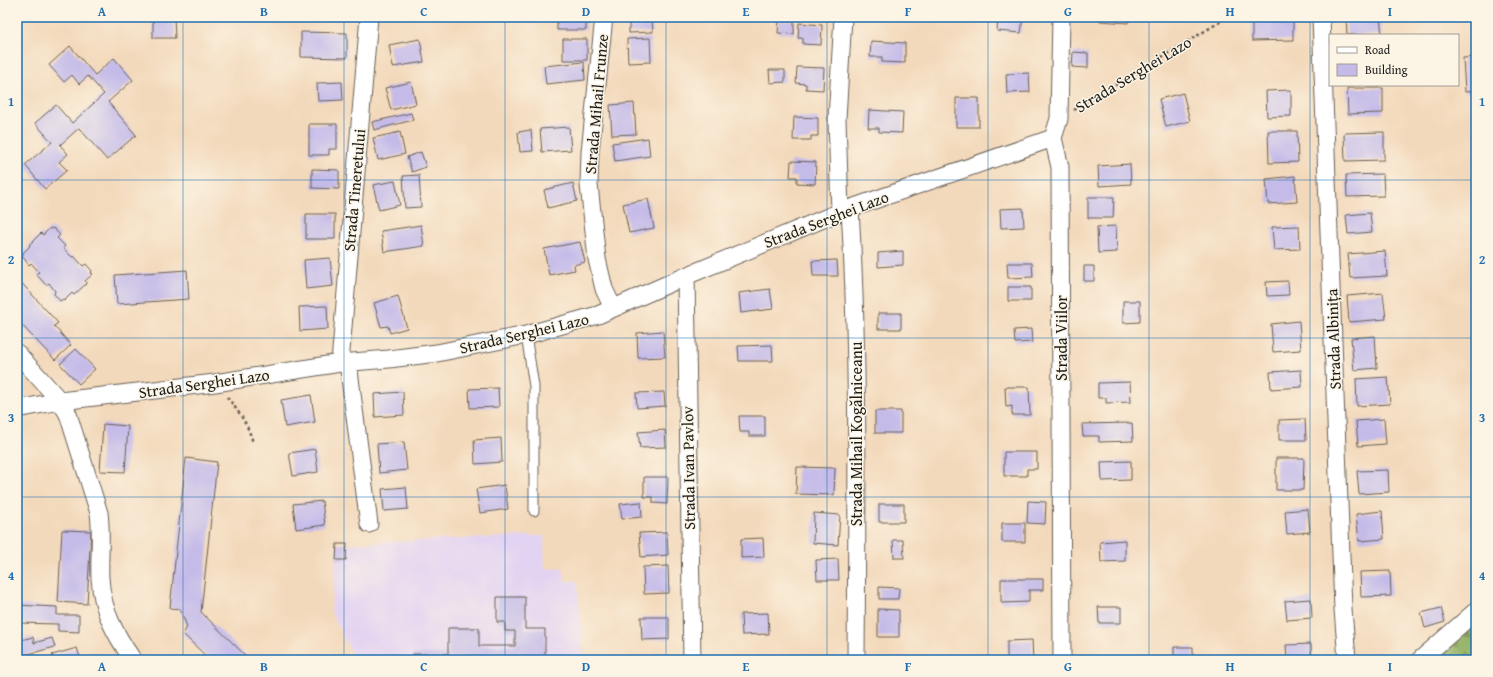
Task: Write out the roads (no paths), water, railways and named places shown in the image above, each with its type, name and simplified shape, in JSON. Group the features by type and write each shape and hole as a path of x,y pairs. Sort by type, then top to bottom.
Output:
{"street":[{"name":"Strada Tineretului","path":"369,17 344,363 370,524"},
{"name":"Strada Mihail Frunze","path":"604,17 590,152 590,185 597,259 604,289 613,308"},
{"name":"Strada Mihail Kogălniceanu","path":"843,17 837,119 845,210 854,281 857,478 856,660"},
{"path":"1053,138 1059,119 1061,17"},
{"name":"Strada Albinița","path":"1321,17 1343,609 1347,660"},
{"name":"Strada Serghei Lazo","path":"17,409 60,401 215,383 344,363 437,352 526,336 598,315 686,276 845,210 1053,138"},
{"name":"Strada Viilor","path":"1053,138 1060,167 1062,660"},
{"name":"Strada Ivan Pavlov","path":"686,276 692,660"},
{"path":"17,353 60,401 68,414 99,514 101,525 100,578 102,598 108,619 117,638 133,660"},
{"path":"1420,660 1476,610"}],"lane":[{"path":"526,336 534,386 534,511"}]}
